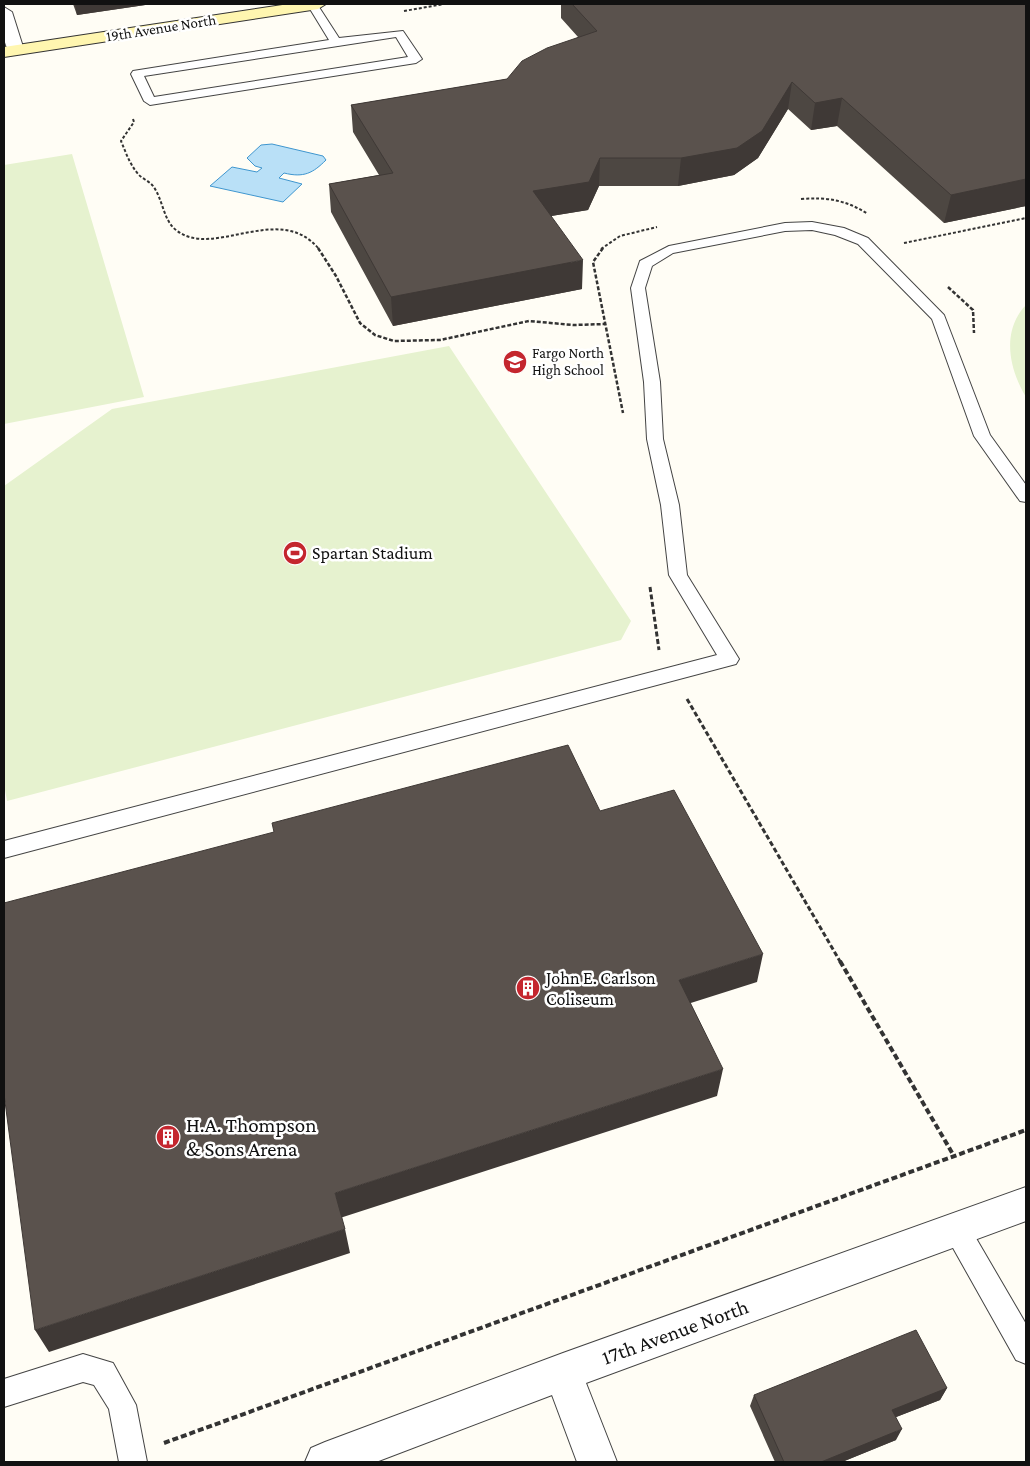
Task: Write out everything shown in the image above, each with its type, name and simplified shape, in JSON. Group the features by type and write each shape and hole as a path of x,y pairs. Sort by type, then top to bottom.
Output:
{"street":[{"name":"19th Avenue North","path":"10,51 314,4"},
{"path":"4,12 10,51"},
{"name":"17th Avenue North","path":"325,1462 563,1372 1026,1204"},
{"path":"563,1372 597,1462"}],"lane":[{"path":"314,4 336,42"},
{"path":"399,33 416,59 150,102 137,74 336,42 399,33"},
{"path":"4,850 729,659 678,575 670,505 655,439 652,382 638,288 645,264 669,250 785,227 803,226 839,231 864,242 938,318 982,436 1026,497"},
{"path":"957,1230 1026,1350"},
{"path":"4,1393 83,1368 103,1373 122,1405 132,1459"}],"path":[{"path":"130,113 134,122 121,141 128,159 141,177 153,184 170,222 177,231 186,235 218,238 280,228 305,236 320,248 360,323 367,332 394,341 414,343 528,321 578,325 606,324"},
{"path":"798,200 820,198 844,199 874,219"},
{"path":"904,243 1026,218"},
{"path":"624,417 593,262 598,252 611,240 625,233 663,226"},
{"path":"897,237 911,250"},
{"path":"945,284 972,310 975,340"},
{"path":"650,577 659,652 954,1156"},
{"path":"132,1459 1026,1130"}],"green space":[{"path":"72,154 144,397 4,424 4,165"},
{"path":"1026,305 1026,397 1015,374 1010,350 1013,326 1018,315"},
{"name":"Spartan Stadium","path":"449,346 631,621 621,640 7,801 4,784 4,486 112,409"}],"water":[{"path":"272,144 323,156 326,160 317,168 303,175 284,173 279,178 302,184 283,202 210,186 232,167 257,172 262,168 255,166 247,158 261,145"}],"building":[{"path":"572,4 1026,4 1026,179 951,195 842,98 815,103 792,82 762,131 737,148 681,158 600,158 589,182 533,191 583,260 391,297 329,184 393,173 351,105 507,79 522,61 547,48 597,31"},
{"path":"568,745 600,811 674,790 763,954 679,980 723,1069 335,1193 345,1229 35,1330 4,1094 4,903 274,832 272,823"},
{"path":"916,1330 947,1388 892,1410 902,1429 821,1462 784,1462 754,1395"}],"place":[{"name":"Fargo North High School","path":"515,362"},
{"name":"Spartan Stadium","path":"295,553"},
{"name":"John E. Carlson Coliseum","path":"528,988"},
{"name":"H.A. Thompson & Sons Arena","path":"168,1137"}]}
